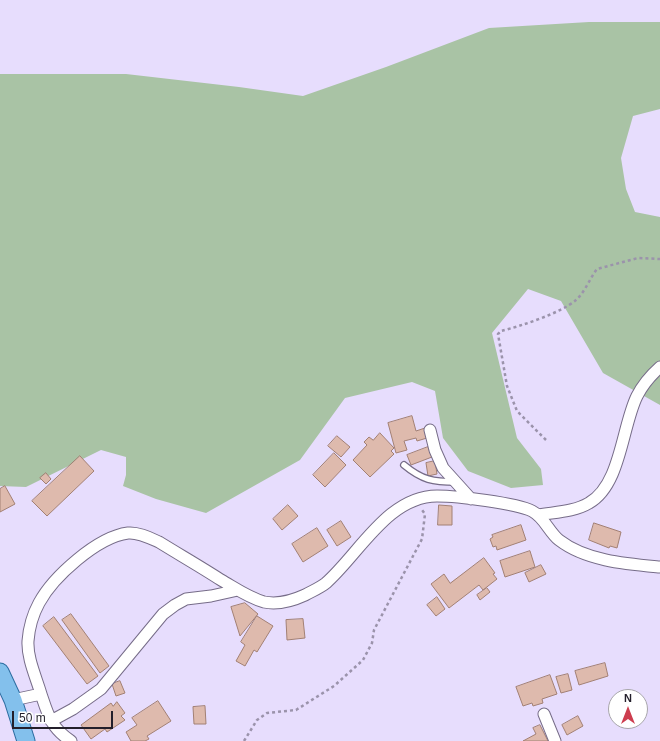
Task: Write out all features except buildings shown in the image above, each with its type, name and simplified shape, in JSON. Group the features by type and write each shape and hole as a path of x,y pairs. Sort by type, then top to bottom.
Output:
{"main road":[{"path":"0,672 7,703 26,741"}],"street":[{"path":"538,515 578,508 593,500 603,490 615,464 637,397 643,386 660,367"},
{"path":"430,430 435,450 443,468 471,499"},
{"path":"71,741 60,733 51,722 41,694 30,655 28,641 31,623 39,603 60,575 91,550 111,538 129,533 148,537 246,595 268,603 293,601 325,584 352,557 380,524 405,505 414,500 435,496 471,499 519,506 538,515 553,534 576,549 598,557 632,564 660,567"},
{"path":"51,722 73,709 101,689 163,614 175,605 186,599 211,596 238,590"},
{"path":"7,703 41,694"},
{"path":"544,714 555,741"}],"lane":[{"path":"404,465 416,475 435,482 456,482"}],"path":[{"path":"546,440 517,411 507,386 498,334 501,331 525,325 570,304 577,299 597,269 638,258 660,259"},
{"path":"244,741 257,720 267,713 296,710 334,686 363,660 372,643 374,630 422,539 425,514 414,500"}],"green space":[{"path":"589,22 660,22 660,109 633,116 621,158 626,189 635,212 660,217 660,405 603,373 561,301 528,289 492,333 517,438 541,469 543,485 511,488 468,471 443,438 435,391 412,382 345,398 300,460 206,513 156,499 123,486 126,475 126,457 101,450 26,487 0,486 0,74 126,74 303,96 386,67 489,28"}]}
